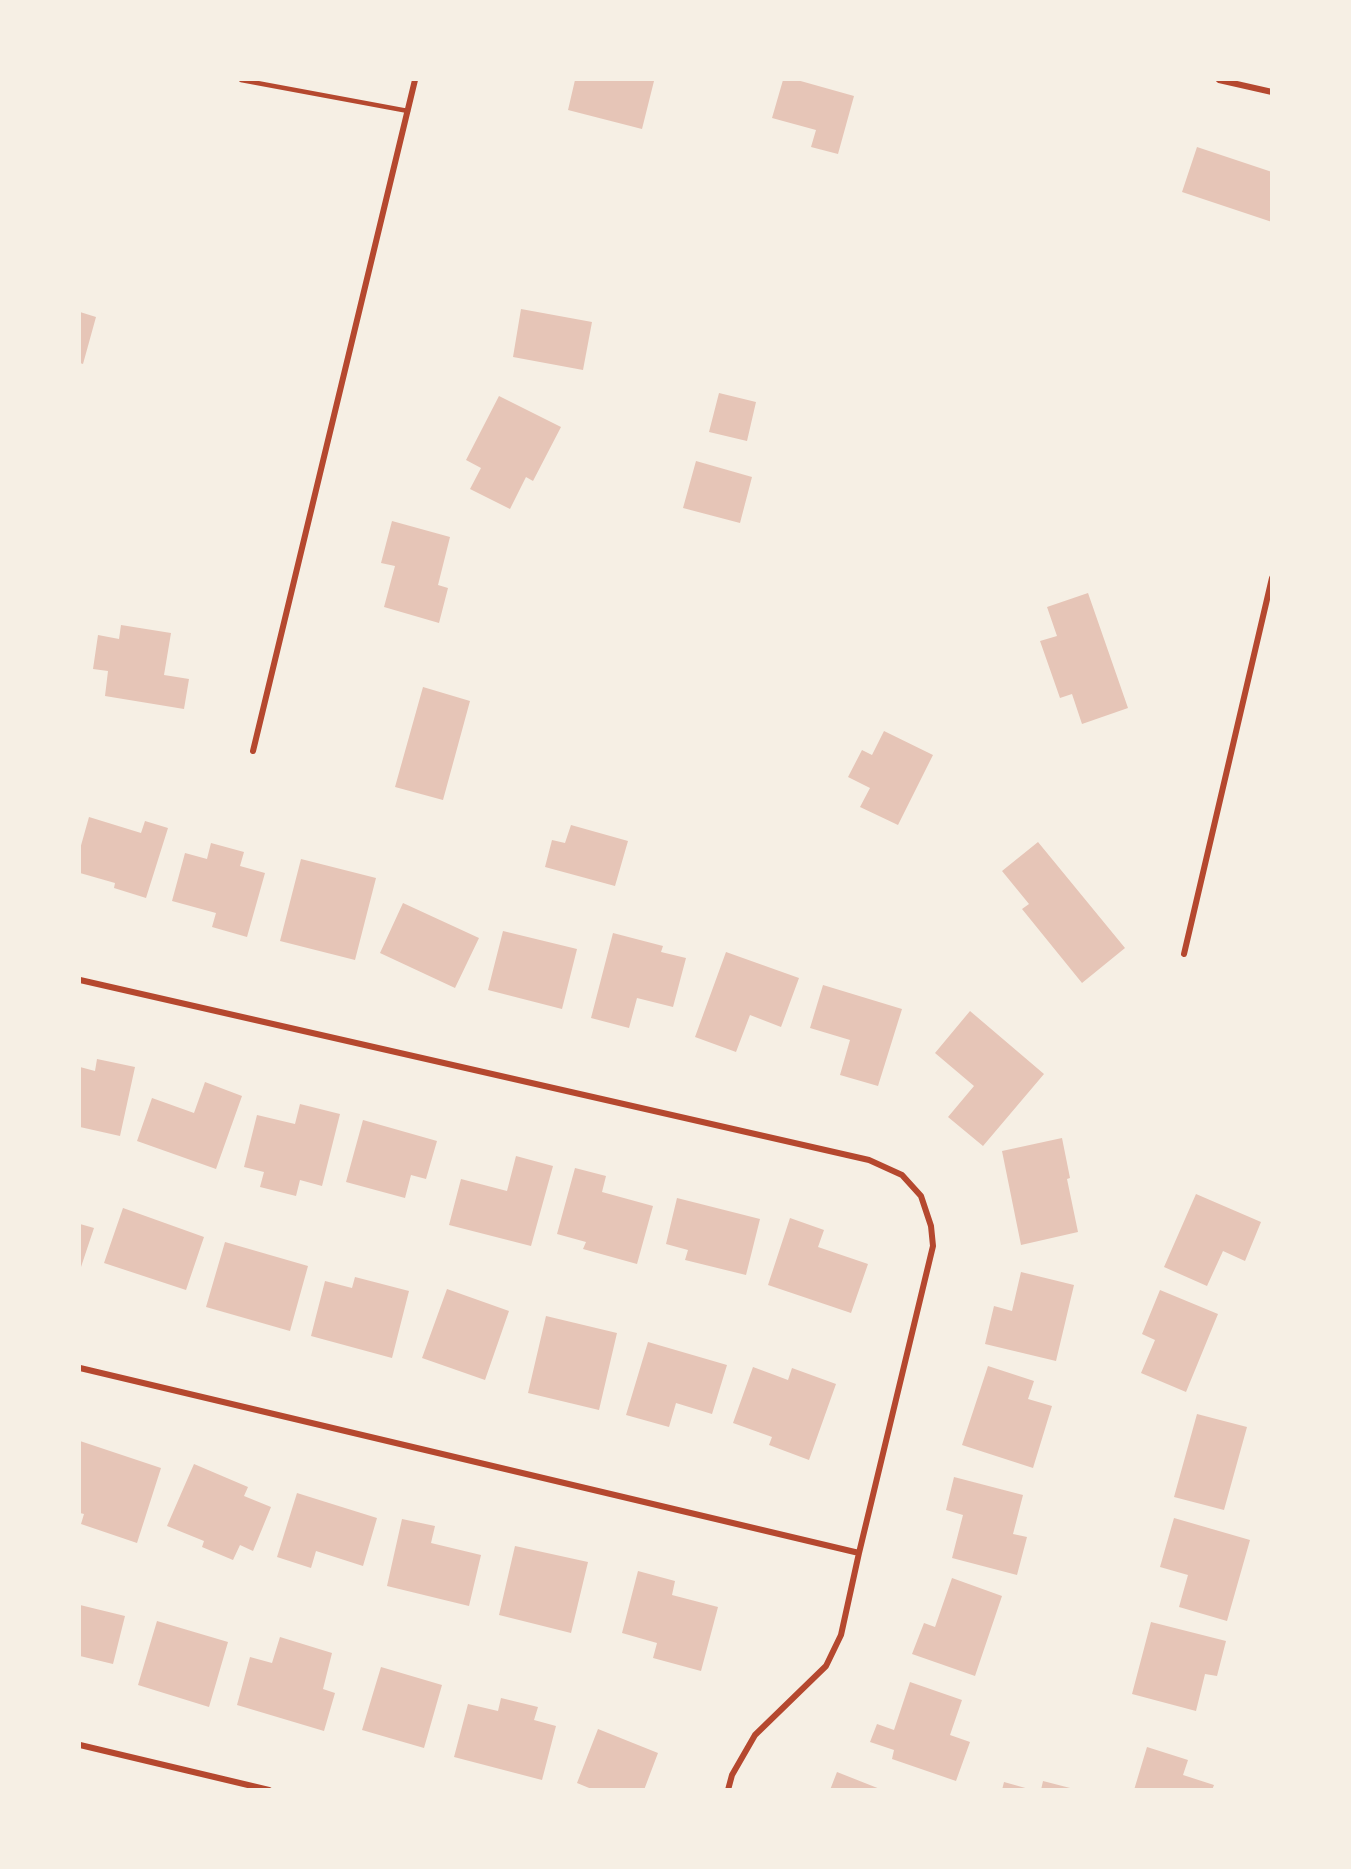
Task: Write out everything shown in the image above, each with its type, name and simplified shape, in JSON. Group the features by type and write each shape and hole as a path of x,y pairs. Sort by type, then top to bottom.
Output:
{"street":[{"path":"253,751 415,80"},
{"path":"1219,80 1272,92"},
{"path":"1184,954 1272,578"},
{"path":"80,980 869,1160 902,1175 921,1196 931,1226 933,1246 841,1635 825,1666 754,1735 732,1774 728,1790"},
{"path":"80,1368 859,1553"},
{"path":"80,1744 269,1790"}],"lane":[{"path":"242,80 408,111"}],"building":[{"path":"575,80 654,81 642,129 568,110"},
{"path":"783,80 797,80 854,96 838,154 811,147 816,130 772,118"},
{"path":"1197,147 1272,172 1272,222 1182,192"},
{"path":"521,309 592,322 583,370 513,357"},
{"path":"80,312 96,317 83,364 80,363"},
{"path":"719,393 756,402 747,441 709,432"},
{"path":"499,396 561,427 533,481 526,477 510,509 470,489 481,468 466,460"},
{"path":"696,461 752,477 740,523 683,508"},
{"path":"392,521 450,537 438,585 448,588 439,623 384,607 395,566 381,563"},
{"path":"1088,593 1128,708 1082,724 1072,694 1060,698 1040,641 1057,636 1047,607"},
{"path":"121,625 171,633 164,675 189,679 184,709 105,696 108,671 93,669 98,635 119,639"},
{"path":"423,687 470,701 443,800 395,787"},
{"path":"884,731 933,755 898,825 860,807 870,788 848,777 862,750 872,755"},
{"path":"89,817 141,833 145,821 168,828 146,898 114,888 115,883 80,873 80,849"},
{"path":"571,825 628,841 615,886 545,867 552,840 565,843"},
{"path":"1038,842 1125,948 1082,983 1022,909 1029,904 1002,871"},
{"path":"211,843 244,852 240,866 265,873 247,937 212,927 216,913 172,901 185,853 207,859"},
{"path":"301,859 376,878 355,960 280,941"},
{"path":"403,903 479,938 455,988 380,953"},
{"path":"503,931 577,949 562,1009 488,990"},
{"path":"613,933 663,946 661,952 686,958 673,1007 637,998 629,1028 591,1018"},
{"path":"726,952 799,978 781,1027 750,1015 736,1052 695,1037"},
{"path":"823,985 902,1009 878,1086 840,1075 850,1040 810,1028"},
{"path":"970,1011 1044,1074 983,1146 948,1117 974,1086 935,1053"},
{"path":"97,1059 135,1067 120,1136 80,1127 80,1067 95,1071"},
{"path":"205,1082 242,1096 216,1169 137,1141 152,1098 194,1113"},
{"path":"300,1104 340,1114 322,1186 300,1180 296,1196 260,1187 264,1172 244,1167 257,1115 295,1124"},
{"path":"363,1120 437,1141 426,1179 411,1175 405,1198 346,1182"},
{"path":"1062,1138 1070,1178 1067,1179 1078,1232 1021,1245 1002,1151"},
{"path":"516,1156 553,1166 531,1246 449,1225 461,1179 507,1191"},
{"path":"575,1168 606,1176 602,1192 653,1206 637,1264 583,1249 586,1242 557,1234"},
{"path":"1196,1194 1261,1222 1245,1261 1223,1251 1207,1286 1164,1267"},
{"path":"677,1198 760,1219 746,1275 685,1260 688,1250 666,1244"},
{"path":"123,1208 204,1237 186,1290 104,1263"},
{"path":"790,1218 824,1230 818,1247 868,1264 851,1313 768,1285"},
{"path":"80,1224 94,1228 80,1270"},
{"path":"225,1242 308,1266 290,1331 206,1307"},
{"path":"1021,1272 1074,1285 1056,1361 985,1344 994,1306 1012,1311"},
{"path":"355,1277 409,1291 392,1358 311,1336 325,1281 352,1288"},
{"path":"447,1289 509,1311 485,1380 422,1358"},
{"path":"1160,1290 1218,1314 1186,1392 1141,1373 1155,1340 1142,1334"},
{"path":"546,1316 617,1333 599,1410 528,1393"},
{"path":"648,1342 727,1365 712,1414 676,1403 669,1427 626,1415"},
{"path":"988,1366 1034,1381 1028,1399 1052,1406 1033,1468 962,1445"},
{"path":"753,1367 788,1380 792,1368 836,1384 809,1460 769,1445 772,1437 733,1423"},
{"path":"1197,1414 1247,1427 1224,1510 1174,1497"},
{"path":"80,1441 161,1468 137,1543 81,1524 84,1514 80,1513"},
{"path":"194,1464 248,1487 244,1496 271,1507 253,1551 240,1545 233,1560 202,1547 204,1541 167,1526"},
{"path":"954,1477 1023,1495 1013,1534 1027,1537 1017,1575 952,1558 963,1515 946,1510"},
{"path":"297,1493 377,1518 363,1566 316,1551 311,1568 277,1557"},
{"path":"1174,1518 1250,1540 1227,1621 1179,1607 1188,1575 1160,1567"},
{"path":"402,1519 435,1526 431,1543 481,1555 469,1606 387,1586"},
{"path":"515,1546 588,1562 571,1633 499,1615"},
{"path":"638,1571 675,1581 672,1595 718,1607 701,1671 653,1658 657,1643 622,1633"},
{"path":"952,1578 1002,1596 975,1676 912,1654 924,1623 935,1627"},
{"path":"80,1605 125,1616 113,1664 80,1656"},
{"path":"157,1621 228,1642 209,1707 138,1685"},
{"path":"1151,1622 1226,1641 1217,1676 1205,1674 1196,1711 1132,1694"},
{"path":"280,1637 332,1653 323,1689 335,1693 324,1731 237,1705 250,1657 272,1663"},
{"path":"381,1667 442,1685 424,1748 362,1730"},
{"path":"910,1682 962,1700 950,1735 970,1742 956,1781 892,1759 894,1750 870,1742 877,1724 894,1730"},
{"path":"501,1698 538,1707 534,1720 556,1726 542,1780 454,1757 468,1704 498,1711"},
{"path":"598,1729 658,1753 644,1790 594,1790 577,1783"},
{"path":"1147,1747 1188,1760 1183,1775 1214,1785 1212,1790 1134,1790"},
{"path":"837,1772 880,1789 880,1790 830,1790"},
{"path":"1043,1781 1074,1789 1074,1790 1041,1790"},
{"path":"1004,1782 1029,1789 1029,1790 1002,1790"}]}
